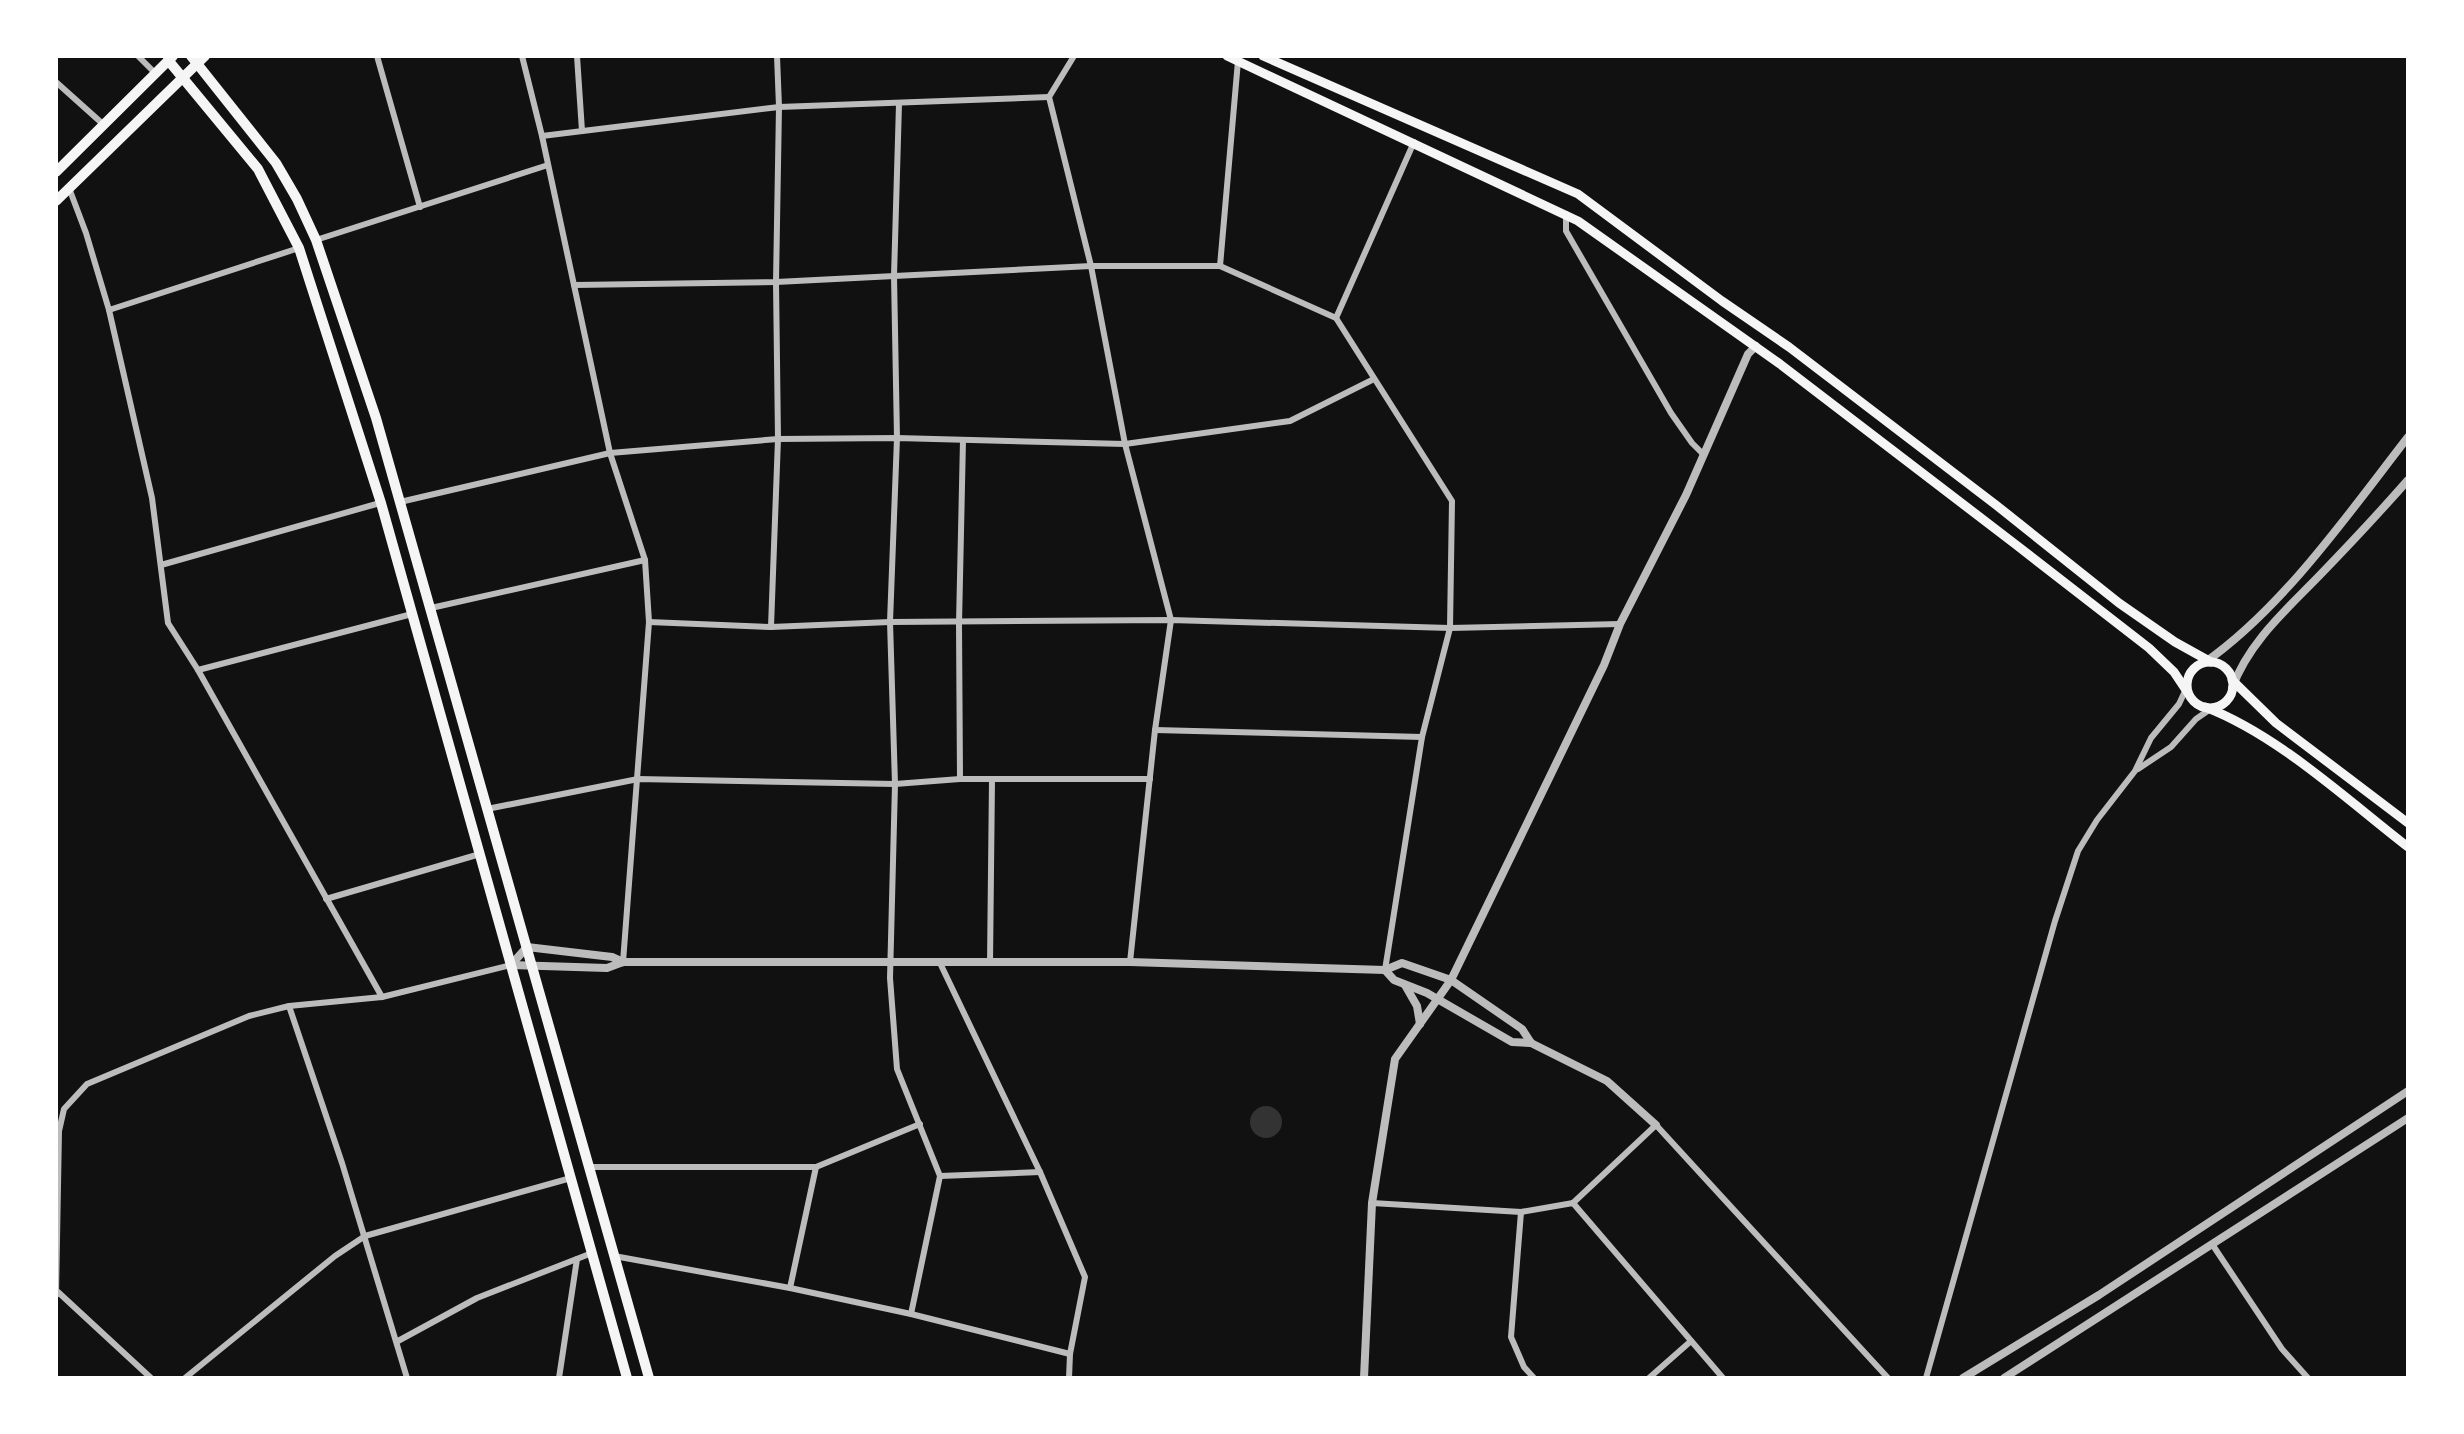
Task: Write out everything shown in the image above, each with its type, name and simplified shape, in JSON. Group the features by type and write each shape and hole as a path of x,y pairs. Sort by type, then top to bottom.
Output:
{"main road":[{"path":"1227,56 1566,214 1756,346 2149,648 2174,672 2192,700 2228,716 2285,752 2408,847"},
{"path":"1263,56 1578,194 1722,301 1767,330 2119,603 2207,662 2224,668 2233,683 2276,723 2408,823"},
{"path":"56,172 170,58 258,169 299,248 381,503 627,1378"},
{"path":"56,201 183,77 198,58 276,163 297,199 316,240 376,418 649,1378"},
{"path":"2187,689 2191,671 2207,662"},
{"path":"2209,708 2226,701 2233,683"}],"street":[{"path":"138,56 155,73"},
{"path":"377,56 420,207"},
{"path":"522,56 610,453 645,560 649,622 623,962"},
{"path":"577,56 582,131"},
{"path":"771,627 778,439 777,56"},
{"path":"1074,56 1049,97 1091,266 1125,444 1171,620 1155,730 1130,962"},
{"path":"1220,266 1238,61"},
{"path":"56,82 104,125"},
{"path":"542,136 779,107 1049,97"},
{"path":"899,104 894,276 897,438 890,622 895,784 890,961 897,1069 940,1176 911,1314"},
{"path":"1336,318 1414,142"},
{"path":"316,240 548,165"},
{"path":"69,188 109,310 152,498 168,623 198,670 382,997"},
{"path":"1566,214 1566,231 1671,413 1704,455"},
{"path":"109,310 299,248"},
{"path":"574,285 776,282 1091,266 1220,266 1336,318 1452,501 1450,628 1422,737 1385,970"},
{"path":"1364,1378 1372,1203 1395,1059 1451,980 1704,455 1748,354 1767,330"},
{"path":"400,502 610,453 778,439 897,438 1125,444 1290,421 1374,379"},
{"path":"2207,662 2277,598 2330,538 2408,437"},
{"path":"960,779 963,440"},
{"path":"2233,683 2266,630 2360,535 2408,480"},
{"path":"161,565 381,503"},
{"path":"431,608 645,560"},
{"path":"198,670 412,614"},
{"path":"649,622 771,627 890,622 959,624 1171,620 1450,628 1620,624"},
{"path":"1926,1378 2055,921 2078,851 2097,820 2135,771 2151,738 2179,704 2187,689"},
{"path":"2135,771 2171,747 2209,708"},
{"path":"1155,730 1422,737"},
{"path":"487,809 638,779 895,784 960,779 1150,779"},
{"path":"990,963 992,779"},
{"path":"326,899 480,854"},
{"path":"511,965 527,947 612,957 623,962"},
{"path":"151,1378 57,1294 59,1131 64,1109 87,1084 249,1016 289,1006 382,997 511,965 607,968 623,962 1130,962 1385,970 1402,963 1451,980 1522,1029 1531,1043"},
{"path":"940,963 1040,1172 1085,1277 1070,1354 1069,1378"},
{"path":"1385,970 1394,980 1438,999 1512,1042 1531,1043 1607,1081 1656,1125 1888,1378"},
{"path":"1405,984 1417,1006 1420,1024"},
{"path":"289,1006 365,1236 407,1378"},
{"path":"1963,1378 2099,1295 2408,1091"},
{"path":"2004,1378 2408,1118"},
{"path":"588,1167 816,1167 920,1124"},
{"path":"1372,1203 1521,1212 1573,1203 1656,1125"},
{"path":"790,1288 816,1167"},
{"path":"940,1176 1040,1172"},
{"path":"185,1378 335,1256 365,1236 571,1178"},
{"path":"1573,1203 1723,1378"},
{"path":"1521,1212 1511,1337 1524,1367 1534,1378"},
{"path":"2212,1244 2282,1349 2308,1378"},
{"path":"398,1341 477,1298 592,1253"},
{"path":"614,1256 911,1314 1070,1354"},
{"path":"559,1378 577,1259"},
{"path":"1649,1378 1691,1341"}],"shaded area":[{"path":"1266,1106 1278,1110 1282,1122 1278,1134 1266,1138 1254,1134 1250,1122 1254,1110"}]}
